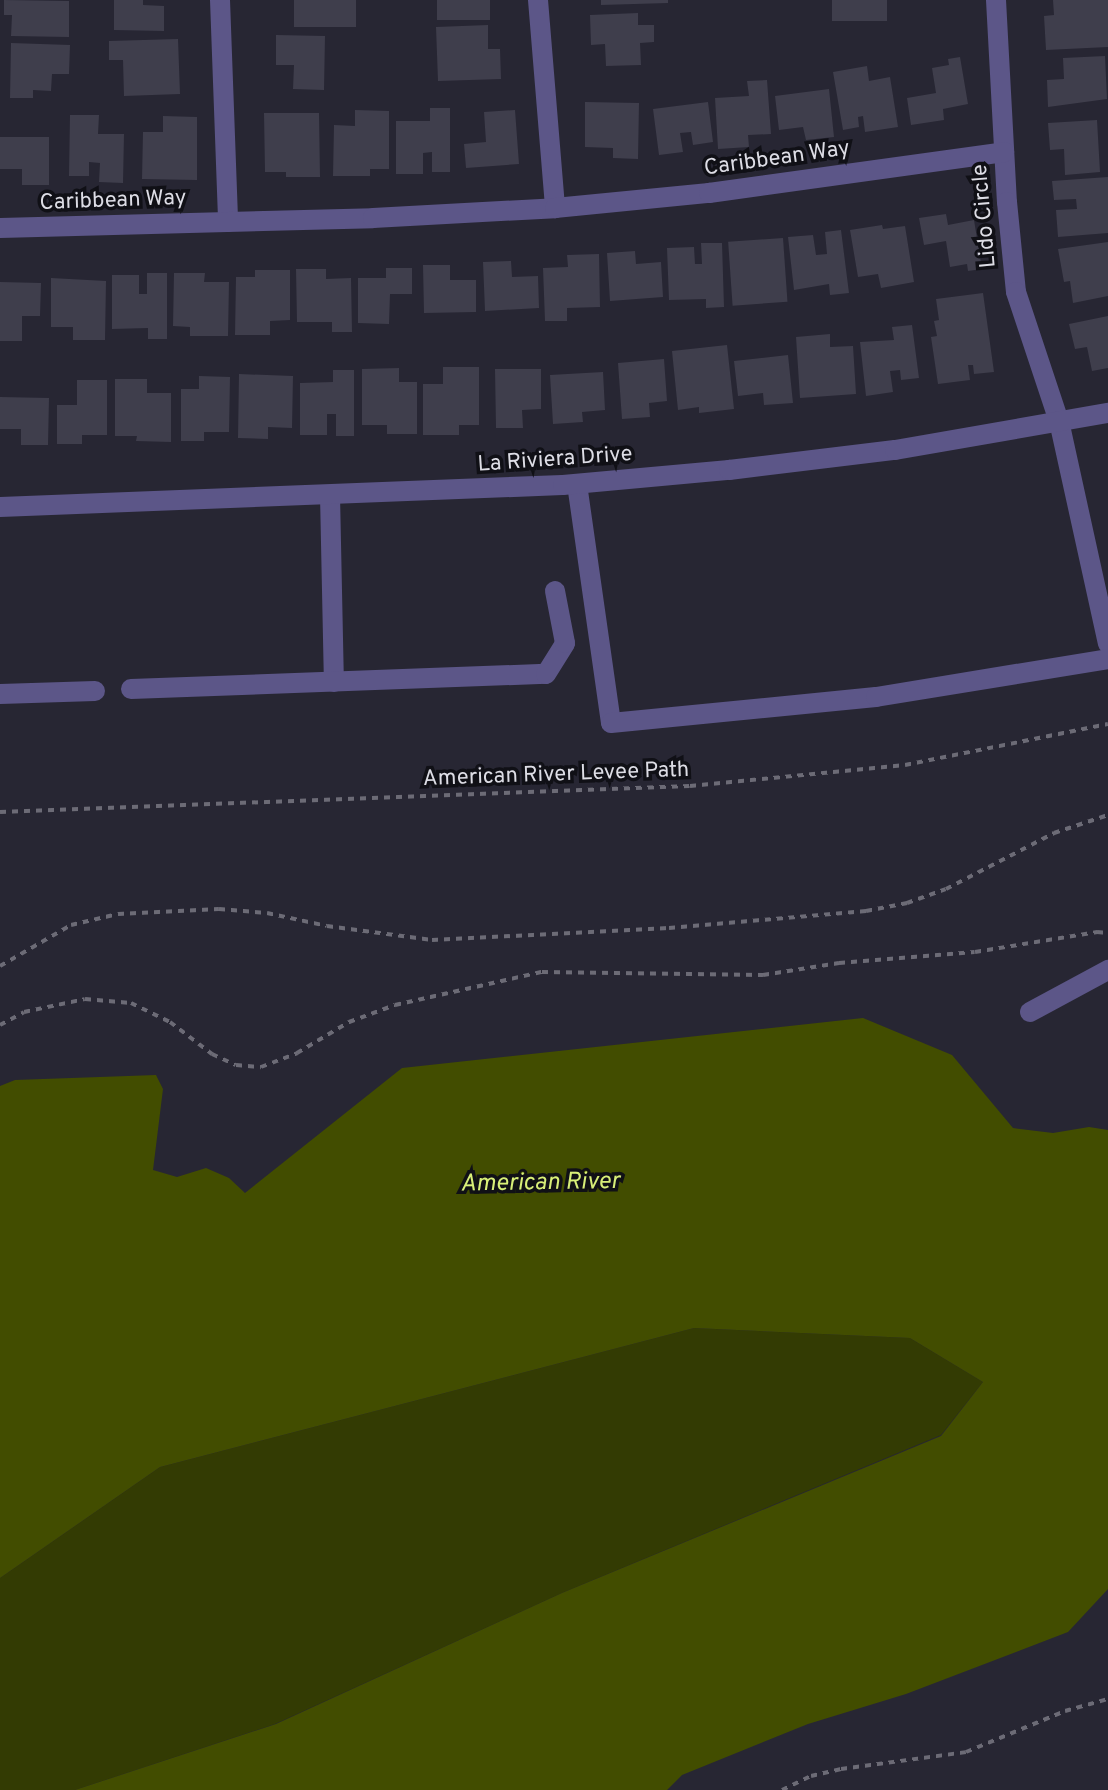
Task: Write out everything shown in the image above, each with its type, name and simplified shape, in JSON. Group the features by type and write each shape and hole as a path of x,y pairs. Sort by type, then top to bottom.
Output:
{"street":[{"path":"220,0 228,222"},
{"path":"538,0 555,208"},
{"name":"Lido Circle","path":"996,0 1004,152 1016,292 1059,421 1108,644"},
{"name":"Caribbean Way","path":"0,228 555,208 724,191 1004,152"},
{"name":"La Riviera Drive","path":"0,507 577,484 895,450 1108,413"},
{"path":"577,484 611,723 876,697 1108,659"},
{"path":"330,495 334,682"},
{"path":"131,689 546,674 565,643 555,591"},
{"path":"0,694 95,691"},
{"path":"1030,1012 1108,970"}],"path":[{"name":"American River Levee Path","path":"0,812 690,786 905,765 1108,724"},
{"path":"0,966 71,925 118,914 219,909 267,913 327,926 432,940 641,930 866,911 907,903 946,889 1054,833 1108,815"},
{"path":"0,1025 24,1012 85,999 131,1003 170,1022 212,1054 236,1065 261,1067 297,1053 349,1022 395,1005 542,972 763,975 839,963 975,952 1097,932 1108,933"},
{"path":"782,1790 811,1776 841,1769 966,1752 1065,1711 1108,1699"}],"shaded area":[{"path":"694,1328 910,1338 983,1382 941,1435 562,1593 275,1724 75,1790 0,1790 0,1578 160,1467"}],"water":[{"name":"American River","path":"863,1018 952,1055 1013,1128 1053,1133 1089,1127 1108,1130 1108,1589 1068,1632 906,1694 808,1724 682,1775 667,1790 75,1790 276,1724 562,1593 941,1436 983,1382 910,1338 694,1328 160,1467 0,1578 0,1086 15,1080 156,1075 163,1089 153,1170 177,1177 206,1168 229,1178 245,1193 402,1068"}],"building":[{"path":"4,0 69,1 69,37 11,36 12,15 4,15"},
{"path":"114,0 143,0 143,5 164,6 164,31 114,30"},
{"path":"294,0 356,0 356,27 294,27"},
{"path":"437,0 490,0 490,20 437,20"},
{"path":"601,0 668,0 668,3 601,5"},
{"path":"832,0 887,0 887,21 832,21"},
{"path":"1053,0 1108,0 1108,47 1046,50 1044,16 1054,15"},
{"path":"638,13 638,25 654,25 654,42 640,43 641,65 606,66 605,44 591,45 590,15"},
{"path":"488,25 488,49 500,49 501,79 438,81 436,27"},
{"path":"276,35 325,36 324,90 293,89 294,65 276,65"},
{"path":"178,39 180,94 124,96 123,60 109,60 109,41"},
{"path":"11,43 70,45 69,74 52,74 51,91 33,90 33,98 10,98"},
{"path":"1105,56 1107,99 1048,107 1047,80 1064,79 1063,58"},
{"path":"960,57 968,104 943,109 944,120 911,125 907,98 936,93 932,68 949,65 948,59"},
{"path":"867,66 869,81 890,77 898,127 865,132 863,116 858,117 859,127 843,130 833,72"},
{"path":"767,80 771,134 748,135 749,147 718,149 715,98 749,96 747,81"},
{"path":"829,89 834,137 806,140 803,127 779,130 775,96"},
{"path":"585,102 639,103 638,159 613,158 613,148 585,147"},
{"path":"708,102 713,142 693,145 691,132 680,133 683,152 659,155 653,109"},
{"path":"430,108 450,108 450,172 432,172 432,152 423,153 423,174 396,174 396,121 430,121"},
{"path":"355,110 389,111 389,169 370,169 370,176 333,176 334,125 355,126"},
{"path":"515,110 519,164 466,168 464,144 486,142 484,112"},
{"path":"264,113 319,113 320,177 286,177 286,172 265,172"},
{"path":"70,115 99,115 98,134 124,134 123,183 99,182 100,163 89,162 89,176 69,176"},
{"path":"163,116 197,117 197,180 142,179 143,132 163,132"},
{"path":"1097,120 1100,172 1065,175 1064,149 1050,150 1048,123"},
{"path":"0,137 49,137 49,185 22,185 22,169 0,169"},
{"path":"1108,177 1108,233 1058,237 1056,210 1077,209 1076,199 1054,200 1052,181"},
{"path":"946,214 948,225 974,220 982,269 968,271 967,264 950,267 946,241 924,245 919,218"},
{"path":"882,225 883,229 905,226 914,282 881,288 878,274 858,277 850,230"},
{"path":"841,230 849,293 830,295 829,284 794,290 788,237 813,235 816,255 827,254 825,232"},
{"path":"783,238 787,302 733,306 728,242"},
{"path":"1108,242 1108,296 1073,303 1070,281 1064,282 1058,249"},
{"path":"701,243 722,243 724,307 706,308 706,299 669,300 667,248 694,247 695,264 702,264"},
{"path":"635,251 636,264 661,262 663,297 610,301 607,253"},
{"path":"599,254 600,307 567,308 567,321 545,321 543,268 568,267 567,255"},
{"path":"511,261 512,277 538,276 539,308 485,311 483,262"},
{"path":"423,265 450,265 450,280 476,280 476,312 424,313"},
{"path":"386,268 412,268 412,294 390,294 389,324 358,323 358,278 386,278"},
{"path":"296,269 326,269 326,279 351,278 352,332 332,332 332,322 297,322"},
{"path":"255,270 290,270 290,320 270,321 270,335 235,335 236,277 255,277"},
{"path":"147,273 167,273 167,339 148,339 148,328 112,329 112,275 139,275 139,294 147,294"},
{"path":"174,273 205,273 204,282 229,282 228,336 190,336 190,327 173,326"},
{"path":"51,278 106,281 105,340 73,340 73,327 51,327"},
{"path":"0,282 41,283 40,316 22,316 22,341 0,341"},
{"path":"983,293 994,372 974,374 973,365 968,365 970,380 938,384 931,337 937,336 934,321 939,320 936,299"},
{"path":"1108,316 1108,368 1092,371 1087,347 1075,349 1069,324"},
{"path":"912,325 919,378 901,380 900,370 890,371 893,392 866,396 860,342 894,340 892,327"},
{"path":"830,334 830,347 853,346 856,394 800,398 796,337"},
{"path":"727,345 734,409 699,413 699,407 678,410 672,351"},
{"path":"788,355 793,403 764,405 763,393 738,396 734,361"},
{"path":"664,359 667,401 649,403 650,417 622,419 618,363"},
{"path":"443,367 479,367 479,425 459,425 459,435 423,435 423,384 443,384"},
{"path":"399,368 399,382 417,382 417,434 387,434 387,425 362,425 362,369"},
{"path":"495,369 541,369 541,409 522,410 523,428 496,428"},
{"path":"333,370 354,370 354,436 336,436 336,414 327,414 327,435 300,435 300,383 333,382"},
{"path":"603,372 605,410 582,412 583,422 553,424 550,375"},
{"path":"239,374 293,376 292,428 268,427 268,439 238,438"},
{"path":"199,376 230,377 229,432 204,432 204,441 181,441 181,389 199,389"},
{"path":"115,379 147,379 147,393 171,393 171,442 136,441 137,436 115,436"},
{"path":"77,380 107,380 107,435 82,435 82,444 57,444 57,405 77,405"},
{"path":"0,397 49,398 48,445 21,445 21,429 0,429"}]}
